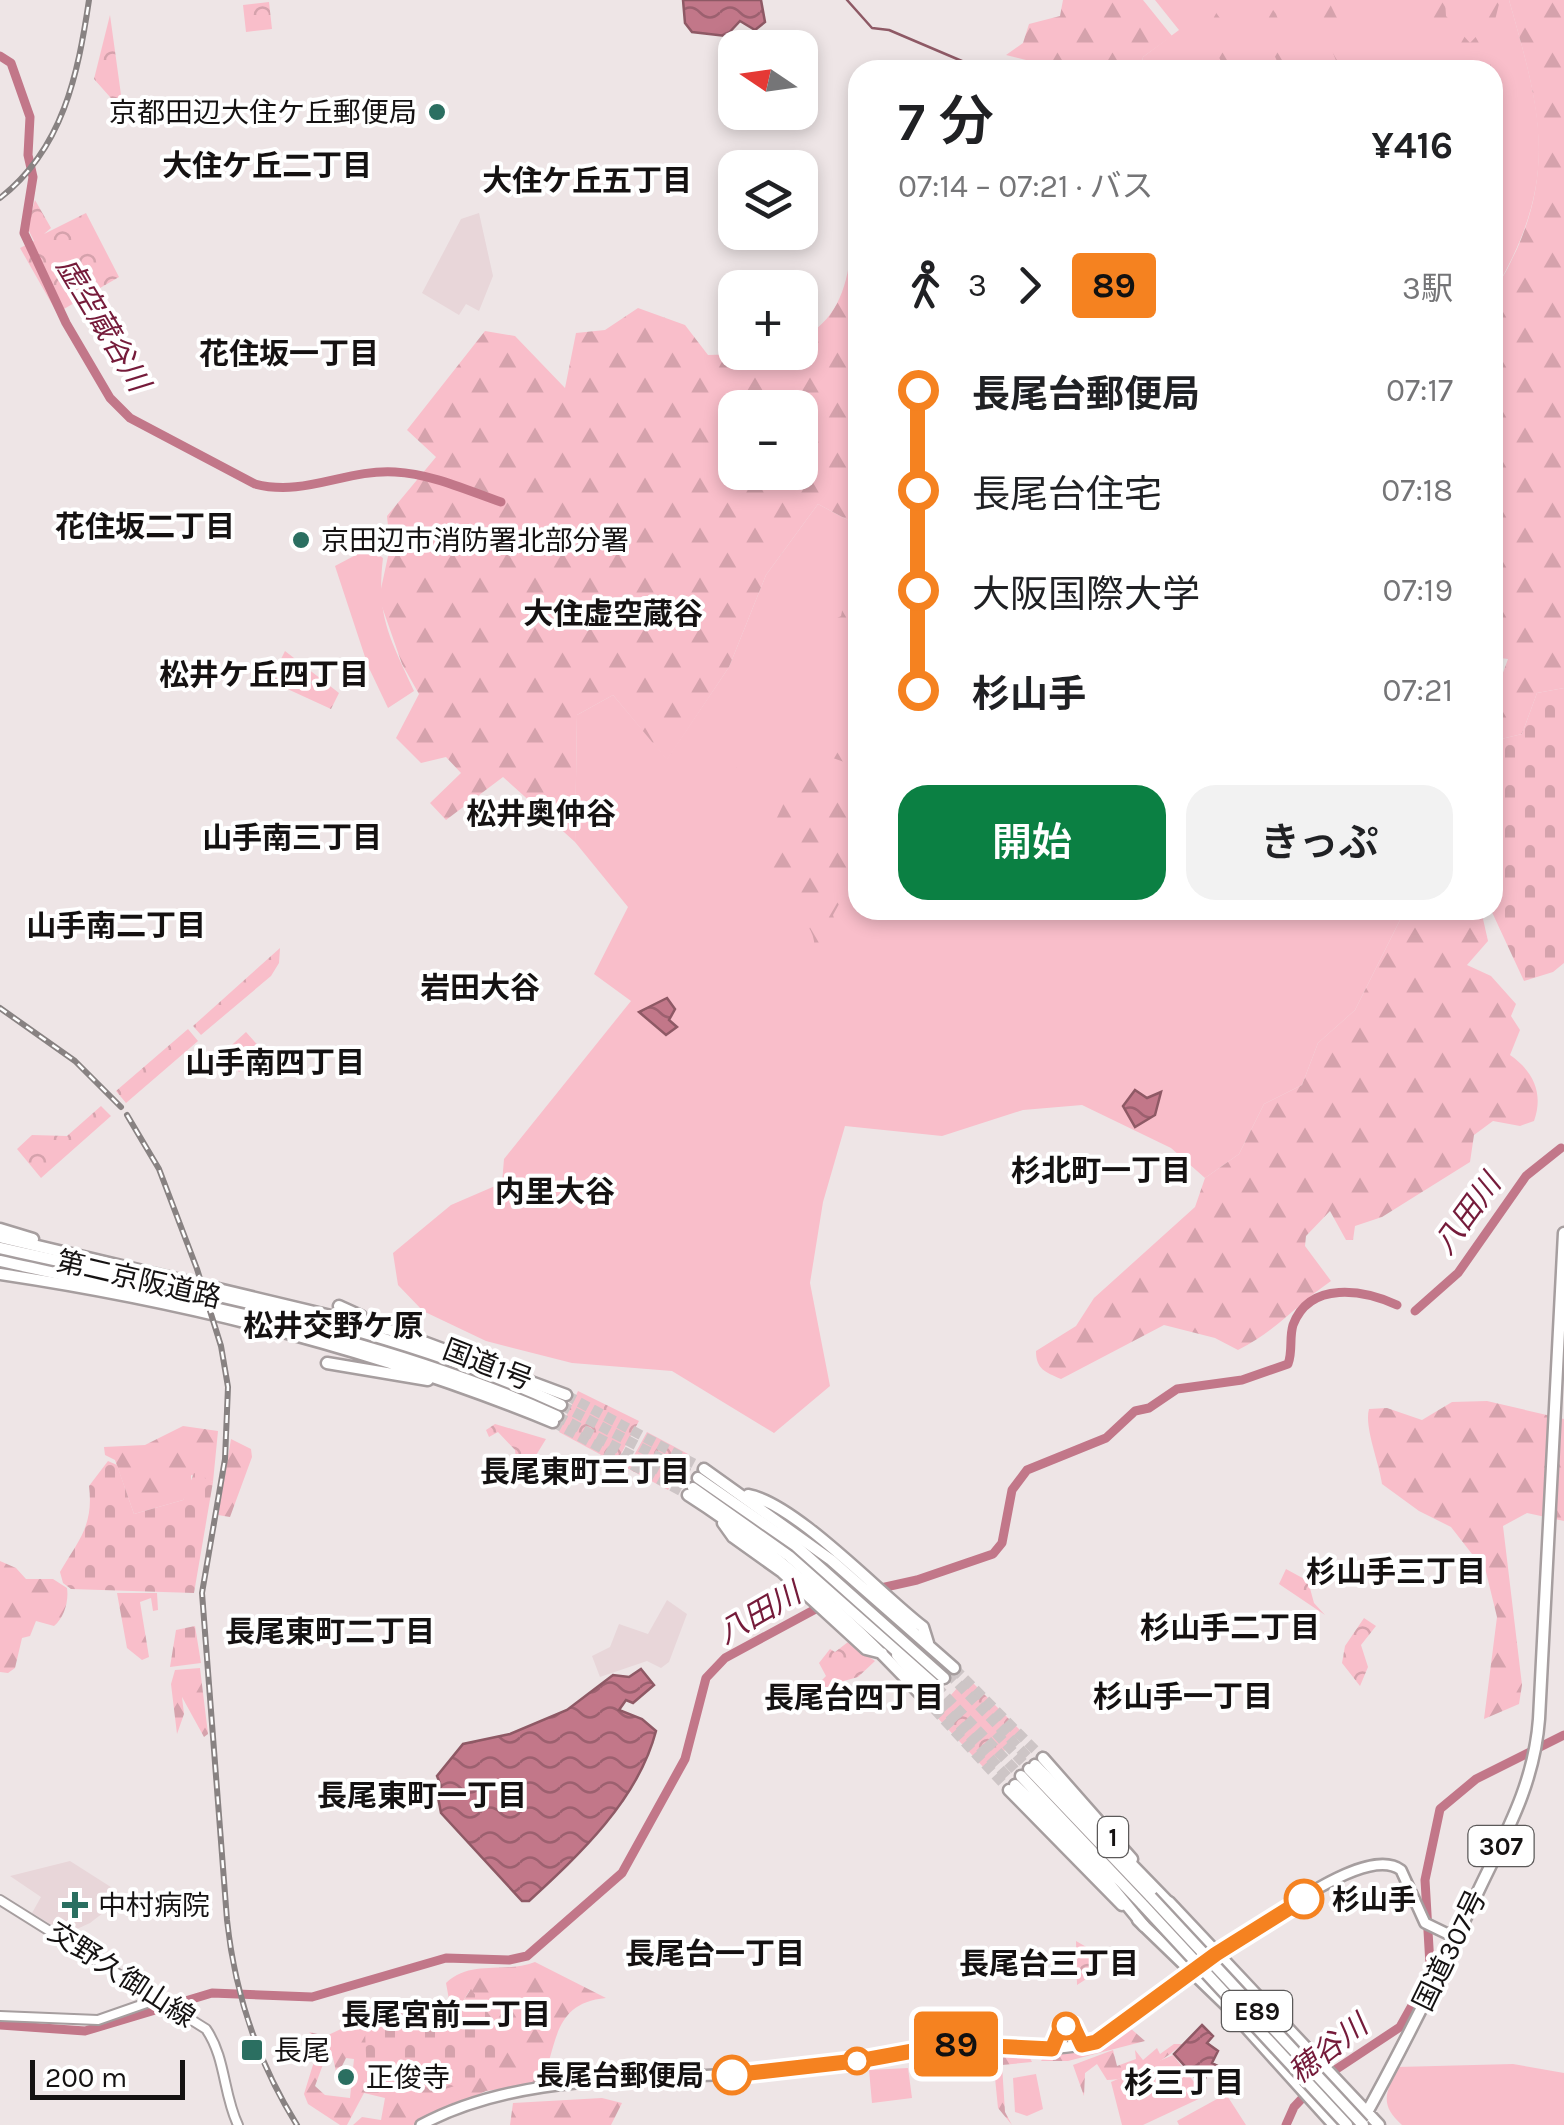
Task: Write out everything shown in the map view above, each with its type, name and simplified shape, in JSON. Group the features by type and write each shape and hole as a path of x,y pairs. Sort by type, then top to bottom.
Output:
{"highway":[{"path":"0,1230 129,1263 136,1270"},
{"name":"国道307号","path":"1361,2125 1520,1806 1536,1751 1564,1233"},
{"name":"国道1号","path":"0,1238 394,1330 517,1375 557,1412"},
{"name":"第二京阪道路","path":"0,1248 360,1330 495,1374 557,1412"},
{"name":"第二京阪道路","path":"0,1263 408,1358 557,1412"},
{"name":"国道1号","path":"0,1277 133,1300 378,1358 557,1412"},
{"path":"340,1306 506,1362 517,1375"},
{"path":"326,1363 423,1378 557,1412"},
{"path":"696,1486 724,1483 772,1504 869,1582 869,1610 882,1653"},
{"path":"724,1483 792,1550"},
{"path":"696,1486 792,1550 869,1610 939,1682"},
{"path":"696,1486 792,1550 869,1610 939,1682"},
{"path":"696,1486 733,1537 866,1649 939,1682"},
{"path":"869,1610 928,1644 939,1682"},
{"path":"1025,1774 1174,1908 1379,2125"},
{"path":"1025,1774 1144,1926 1286,2068 1334,2125"},
{"name":"E89","path":"1025,1774 1361,2125"},
{"name":"E89","path":"1147,1901 1347,2125"}],"main road":[{"path":"421,2125 464,2104 528,2089 784,2070 951,2044 1036,2050 1082,2045 1107,2036 1216,1954 1345,1875 1380,1863 1395,1866 1406,1877 1425,1923 1456,1938"},
{"name":"交野久御山線","path":"0,1900 182,2011 212,2037 238,2125"},
{"path":"0,2016 98,2020 164,2000"}],"shaded area":[{"path":"479,213 493,276 479,311 466,304 459,315 422,293 461,219"},
{"path":"667,1600 687,1614 669,1662 661,1668 647,1661 600,1677 592,1656 610,1647 619,1624 648,1634"},
{"name":"中村病院","path":"70,1861 125,1896 90,1923 66,1934 32,1913 41,1897 10,1876"}],"green space":[{"path":"1063,0 1143,0 1172,36 1143,60 1026,60 1006,55 1023,43 1029,24 1060,16"},
{"path":"1155,0 1509,0 1530,76 1539,143 1531,209 1503,275 1503,60 1143,60 1179,30"},
{"path":"1187,0 1207,0 1247,56 1246,60 1220,60"},
{"path":"1244,0 1266,0 1276,14 1294,60 1277,60 1255,12"},
{"path":"1311,0 1328,0 1353,50 1355,60 1336,60"},
{"path":"1414,0 1445,0 1446,16 1470,43 1487,25 1490,0 1500,0 1489,44 1490,60 1471,60 1449,50 1425,32"},
{"path":"1509,0 1564,0 1564,688 1537,693 1522,734 1503,739 1503,673 1508,659 1503,658 1503,276 1529,216 1539,154 1526,64"},
{"path":"269,2 272,29 246,32 243,5"},
{"path":"110,15 122,102 118,106 94,79"},
{"path":"35,200 51,228 44,234 86,213 119,277 57,313 20,248 34,241 27,227"},
{"path":"848,268 848,520 818,504 766,575 729,667 667,760 613,695 577,715 575,842 503,777 446,820 430,803 461,773 446,757 421,763 396,738 419,694 402,664 379,598 390,547 387,516 436,457 407,430 485,331 515,336 565,388 576,333 605,330 638,308 685,325 708,355 718,355 718,370 818,370 818,327 834,309"},
{"path":"818,504 848,520 848,920 1400,920 1355,1010 1318,1043 1302,1085 1264,1104 1239,1154 1205,1178 1171,1148 1082,1105 1023,1110 942,1136 845,1126 823,1202 810,1283 830,1386 774,1433 672,1371 572,1363 486,1341 423,1311 398,1285 393,1253 451,1205 502,1183 504,1159 631,1001 594,974 628,907 575,842 577,715 613,695 667,759 729,667 766,575"},
{"path":"369,548 383,558 383,612 414,691 388,708 368,666 335,566"},
{"path":"848,594 848,646 839,648 826,632 828,623 841,616"},
{"path":"285,651 339,693 331,709 270,681"},
{"path":"1564,688 1564,963 1553,972 1524,981 1496,920 1503,920 1503,739 1522,734 1537,693"},
{"path":"848,723 848,763 830,757 820,783 848,783 848,874 844,895 833,915 835,949 820,983 814,968 813,936 791,905 796,877 771,872 761,851 783,805 799,786 798,764"},
{"path":"779,733 784,741 756,771 734,776 737,764 750,759"},
{"path":"1400,920 1483,920 1488,941 1467,965 1491,976 1516,1004 1511,1016 1520,1030 1510,1055 1525,1068 1537,1092 1534,1121 1520,1126 1493,1121 1474,1135 1470,1162 1382,1217 1355,1226 1353,1240 1346,1240 1330,1211 1306,1236 1305,1246 1331,1281 1238,1350 1215,1338 1164,1325 1061,1379 1042,1369 1036,1351 1076,1326 1094,1298 1195,1207 1205,1178 1239,1154 1264,1104 1302,1085 1318,1043 1355,1010"},
{"path":"280,948 279,963 271,976 201,1035 193,1026"},
{"path":"188,1029 198,1041 126,1103 116,1091"},
{"path":"246,1032 263,1051 239,1072 223,1053"},
{"path":"101,1106 111,1116 41,1178 17,1149 32,1135 67,1136"},
{"path":"578,1391 639,1421 616,1463 559,1432"},
{"path":"1487,1401 1564,1419 1564,1521 1527,1513 1503,1526 1522,1685 1519,1704 1484,1719 1497,1617 1486,1572 1451,1527 1419,1511 1382,1484 1368,1416 1369,1409 1387,1408 1422,1420 1452,1402"},
{"path":"495,1424 546,1439 519,1483 515,1450 498,1432 489,1437 486,1430"},
{"path":"183,1426 218,1431 213,1482 191,1475 191,1487 183,1500 134,1514 115,1460 105,1455 104,1447 145,1445"},
{"path":"647,1432 688,1454 668,1490 627,1468"},
{"path":"231,1439 251,1449 252,1457 230,1517 218,1515"},
{"path":"108,1461 117,1465 134,1514 183,1500 194,1473 213,1482 194,1593 71,1589 63,1583 60,1572 87,1523 89,1486"},
{"path":"0,1561 16,1568 26,1579 53,1579 67,1588 65,1609 58,1623 54,1626 36,1621 30,1636 22,1638 15,1668 8,1673 0,1672"},
{"path":"1286,1569 1308,1581 1314,1603 1325,1615 1279,1584"},
{"path":"117,1593 157,1593 158,1610 153,1611 151,1598 140,1602 149,1657 142,1660 127,1648"},
{"path":"1364,1618 1376,1626 1361,1645 1368,1667 1360,1686 1342,1663 1345,1646"},
{"path":"195,1626 201,1663 170,1667 176,1630"},
{"path":"848,1642 875,1661 858,1677 833,1684 838,1698 825,1687 815,1687 826,1676 819,1663 830,1649 835,1652"},
{"path":"200,1668 208,1734 204,1737 182,1697 184,1714 177,1734 171,1684 175,1670"},
{"path":"967,1677 1023,1733 985,1769 934,1714"},
{"path":"1076,1941 1095,1952 1094,1974 1077,1985"},
{"path":"535,1962 606,1998 575,2008 566,2018 541,2083 486,2091 413,2125 353,2125 362,2117 381,2120 385,2098 364,2093 347,2125 340,2125 308,2104 304,2094 320,2042 309,2032 326,2036 341,2029 345,2013 400,2000 432,2010 450,2005 446,1983 456,1976 477,1969","holes":["470,1990 491,2017 368,2077 401,2020 449,2023","333,2058 337,2076 346,2058 354,2059 350,2098 325,2095 315,2086 325,2059"]},
{"path":"471,1989 491,2017 501,2022 493,2074 442,2090 367,2077 365,2031 401,2020 408,2024 449,2023"},
{"path":"1129,2027 1145,2041 1068,2061 1041,2061 1046,2054 1098,2045"},
{"path":"1174,2044 1182,2044 1157,2063 1127,2077 1107,2080 1097,2064 1085,2073 1084,2096 1073,2065 1113,2050 1117,2066 1136,2059 1135,2050 1143,2060 1157,2048 1160,2054"},
{"path":"997,2052 1028,2054 1032,2062 1002,2065 1005,2112 1012,2125 998,2108 993,2058"},
{"path":"1173,2055 1205,2096 1143,2125 1122,2125 1111,2082"},
{"path":"1513,2064 1564,2073 1564,2125 1402,2125 1387,2105 1397,2067"},
{"path":"908,2068 912,2098 872,2103 869,2070"},
{"path":"1036,2074 1043,2109 1027,2116 1015,2112 1013,2078"},
{"path":"1226,2094 1246,2125 1179,2125 1177,2121"},
{"path":"602,2098 622,2103 611,2125 510,2125 513,2103"}],"water":[{"path":"683,0 761,0 765,22 755,30 740,21 732,30 718,30 718,35 692,32 685,23"},
{"path":"667,998 675,1009 669,1020 677,1027 666,1035 639,1012"},
{"path":"1135,1090 1147,1098 1161,1092 1155,1115 1135,1127 1123,1106"},
{"path":"641,1669 654,1685 633,1703 626,1700 619,1710 642,1719 656,1731 636,1780 587,1845 529,1901 522,1901 441,1813 437,1776 463,1744 510,1734 567,1710 613,1675 629,1677"},
{"path":"1202,2025 1213,2036 1207,2043 1218,2051 1212,2063 1218,2066 1210,2068 1202,2085 1174,2054"}],"waterway":[{"path":"847,0 872,28 889,30 960,60"},
{"name":"虚空蔵谷川","path":"0,56 11,63 30,117 28,155 33,177 24,233 66,323 110,398 130,418 255,484 291,487 359,474 409,473 501,502"},
{"name":"八田川","path":"1415,1311 1458,1273 1526,1176 1561,1148"},
{"name":"八田川","path":"0,2025 85,2031 212,1993 312,1997 446,1958 509,1960 527,1956 622,1873 685,1759 706,1678 725,1658 836,1598 917,1580 993,1554 1002,1543 1012,1490 1027,1470 1106,1438 1135,1411 1149,1408 1177,1389 1242,1380 1288,1364 1293,1325 1312,1301 1339,1292 1369,1295 1397,1305"},
{"name":"穂谷川","path":"1326,2076 1400,2027 1419,1993 1430,1965 1425,1880 1440,1809 1476,1779 1564,1735"},
{"name":"穂谷川","path":"1286,2125 1294,2107 1310,2090"}],"tunnel":[{"path":"566,1395 704,1469"},
{"path":"561,1405 698,1478"},
{"path":"557,1416 693,1488"},
{"path":"553,1422 688,1495"},
{"path":"954,1668 1043,1758"},
{"path":"948,1673 1035,1765"},
{"path":"936,1686 1021,1776"},
{"path":"929,1692 1015,1785"},
{"path":"924,1698 1009,1790"},
{"path":"996,1733 1029,1769"}],"railway":[{"path":"0,198 39,157 53,133 73,82 89,0"},
{"path":"0,1008 75,1061 121,1107"},
{"path":"127,1115 159,1169 197,1269 221,1346 228,1387 225,1459 202,1593 227,1920 250,2027 270,2077 297,2125"}],"bus line":[{"name":"89","path":"732,2075 864,2060 951,2044 1052,2049 1061,2027 1073,2026 1082,2045 1096,2042 1216,1954 1304,1899"}],"place":[{"name":"京都田辺大住ケ丘郵便局","path":"437,112"},
{"name":"京田辺市消防署北部分署","path":"301,540"},
{"name":"杉山手","path":"1304,1899"},
{"name":"中村病院","path":"75,1905"},
{"name":"長尾","path":"252,2050"},
{"name":"長尾台郵便局","path":"732,2075"},
{"name":"正俊寺","path":"346,2077"}],"district":[{"name":"大住ケ丘二丁目","path":"267,166"},
{"name":"大住ケ丘五丁目","path":"587,181"},
{"name":"花住坂一丁目","path":"289,354"},
{"name":"花住坂二丁目","path":"145,527"},
{"name":"大住虚空蔵谷","path":"613,614"},
{"name":"松井ケ丘四丁目","path":"264,675"},
{"name":"松井奥仲谷","path":"541,814"},
{"name":"山手南三丁目","path":"292,838"},
{"name":"山手南二丁目","path":"116,926"},
{"name":"岩田大谷","path":"480,988"},
{"name":"山手南四丁目","path":"275,1063"},
{"name":"杉北町一丁目","path":"1101,1171"},
{"name":"内里大谷","path":"555,1192"},
{"name":"松井交野ケ原","path":"333,1326"},
{"name":"長尾東町三丁目","path":"585,1472"},
{"name":"杉山手三丁目","path":"1396,1572"},
{"name":"杉山手二丁目","path":"1230,1628"},
{"name":"長尾東町二丁目","path":"330,1632"},
{"name":"杉山手一丁目","path":"1183,1697"},
{"name":"長尾台四丁目","path":"854,1698"},
{"name":"長尾東町一丁目","path":"422,1796"},
{"name":"長尾台一丁目","path":"715,1954"},
{"name":"長尾台三丁目","path":"1049,1964"},
{"name":"長尾宮前二丁目","path":"446,2015"},
{"name":"杉三丁目","path":"1184,2083"}]}
